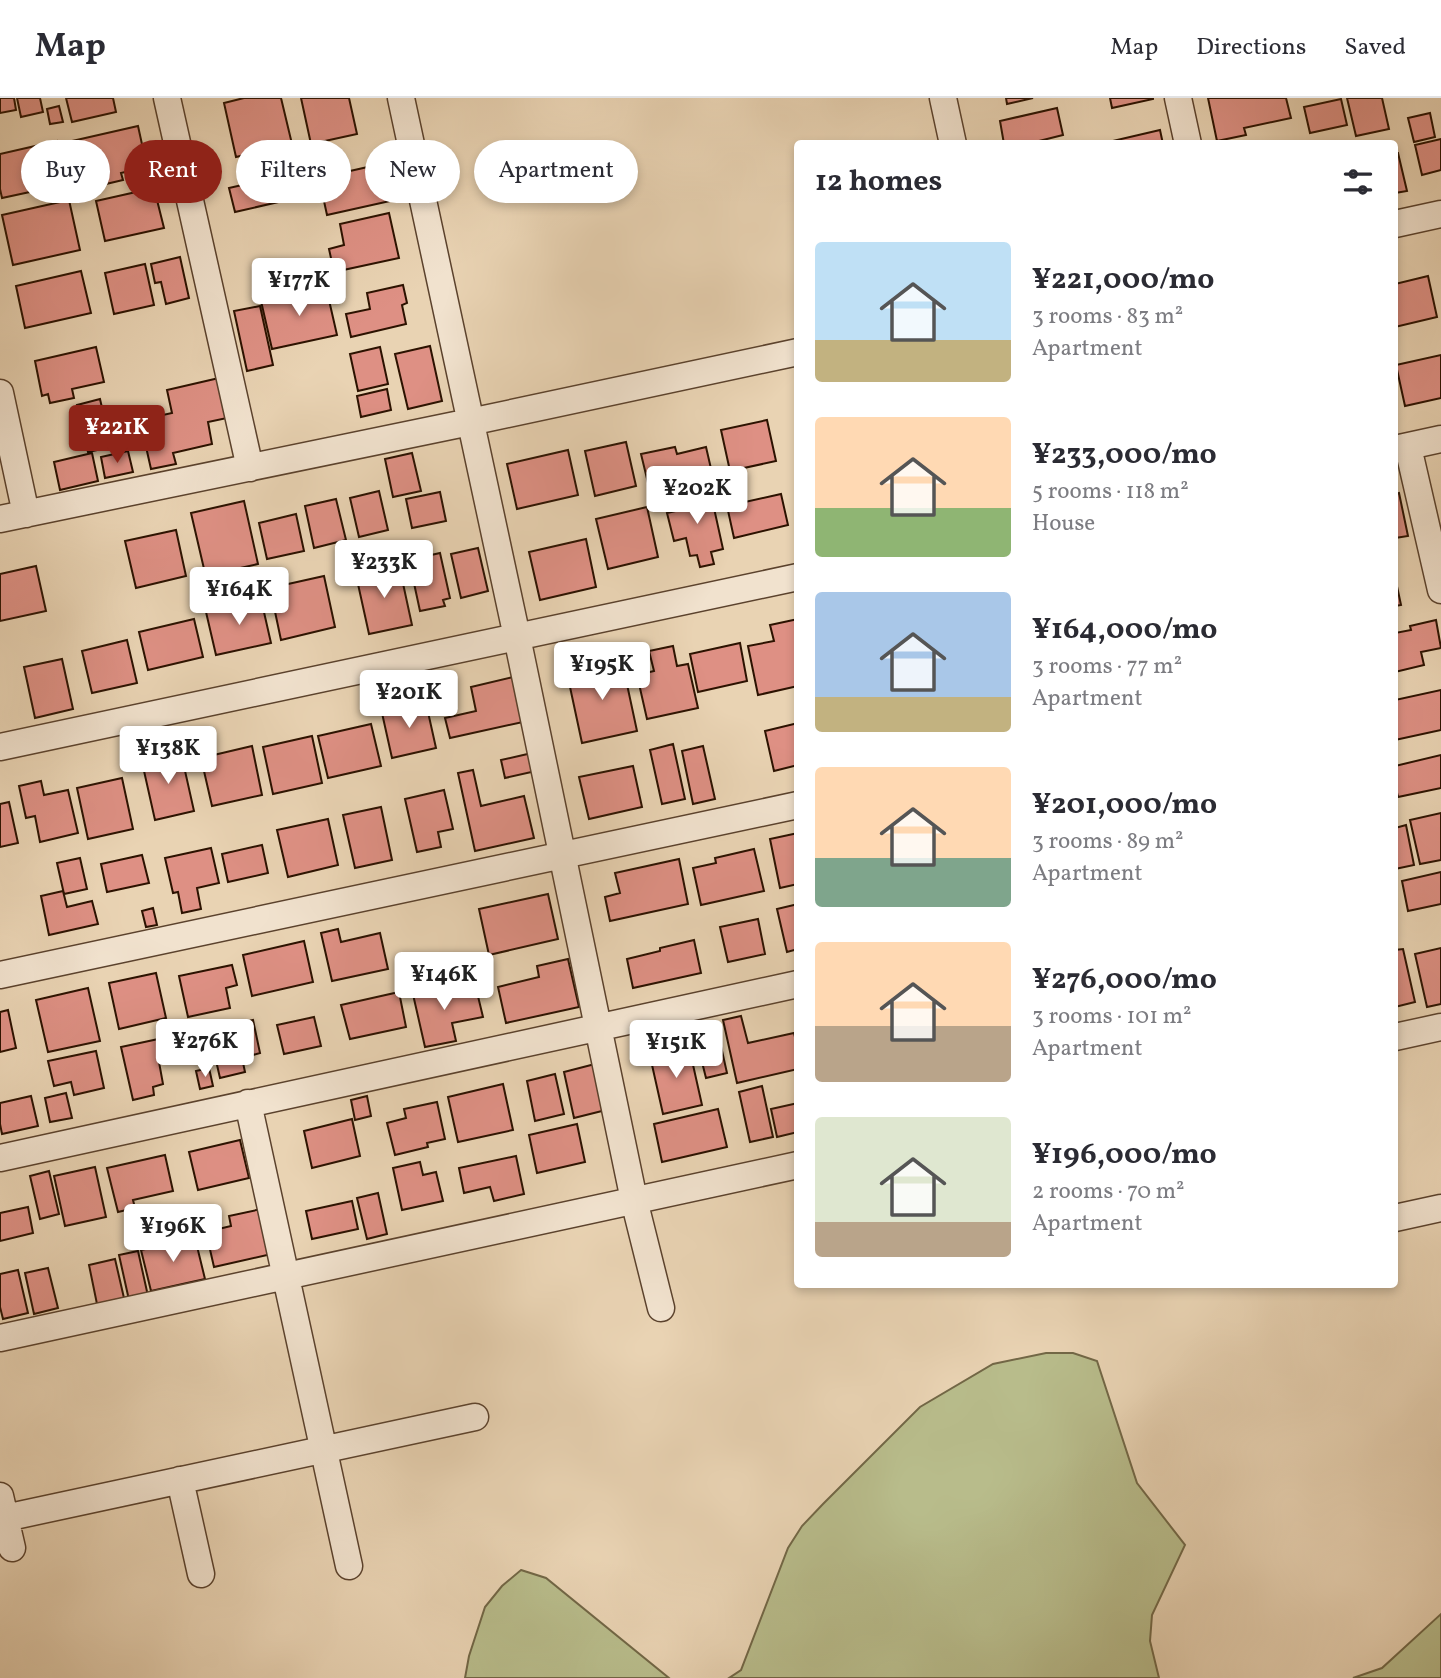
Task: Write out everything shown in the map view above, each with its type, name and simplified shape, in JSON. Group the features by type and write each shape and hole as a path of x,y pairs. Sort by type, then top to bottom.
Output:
{"street":[{"path":"167,98 250,468"},
{"path":"401,98 634,1200 662,1308"},
{"path":"943,98 952,140"},
{"path":"1178,98 1187,140"},
{"path":"1398,223 1441,214"},
{"path":"0,519 794,353"},
{"path":"0,393 26,514"},
{"path":"1441,439 1401,448 1441,590"},
{"path":"0,747 794,578"},
{"path":"0,975 794,806"},
{"path":"0,1158 794,985"},
{"path":"1398,1036 1441,1027"},
{"path":"248,1103 349,1566"},
{"path":"0,1338 794,1166"},
{"path":"1398,1217 1441,1208"},
{"path":"12,1548 2,1507 180,1480 475,1417"},
{"path":"180,1480 201,1574"}],"green space":[{"path":"1046,1353 1073,1353 1097,1361 1137,1483 1185,1545 1152,1615 1150,1641 1159,1678 729,1678 741,1670 788,1548 802,1526 823,1504 920,1407 993,1364"},
{"path":"521,1570 546,1578 669,1678 465,1678 469,1656 485,1607 502,1586"},
{"path":"1441,1614 1441,1678 1353,1678 1382,1668"}],"building":[{"path":"0,98 14,98 16,110 0,113"},
{"path":"17,98 40,98 43,112 21,117"},
{"path":"66,98 113,98 116,112 72,122"},
{"path":"244,98 281,98 291,140 236,140 236,157 224,103"},
{"path":"301,98 349,98 357,134 329,140 310,140"},
{"path":"1006,98 1033,98 1007,104"},
{"path":"1110,98 1153,98 1153,99 1112,108"},
{"path":"1208,98 1286,98 1291,118 1244,128 1246,135 1217,140"},
{"path":"1347,98 1382,98 1389,129 1356,136"},
{"path":"1341,99 1347,125 1310,133 1304,107"},
{"path":"59,106 63,122 50,124 47,109"},
{"path":"1057,108 1063,135 1043,140 1003,140 1000,121"},
{"path":"1430,113 1435,137 1414,142 1408,118"},
{"path":"138,126 141,140 124,140 124,172 121,173 123,180 110,183 110,140 76,140"},
{"path":"1160,130 1162,140 1117,140"},
{"path":"1441,139 1441,170 1422,175 1415,145"},
{"path":"21,149 21,194 2,198 0,154"},
{"path":"1398,153 1407,191 1398,192"},
{"path":"365,168 365,203 381,203 327,215 324,203 351,203 351,171"},
{"path":"236,186 236,203 274,203 235,212 229,188"},
{"path":"124,195 124,203 158,203 164,228 105,241 96,203 110,203 110,198"},
{"path":"56,203 70,203 80,250 13,265 2,215"},
{"path":"389,213 399,258 334,272 329,249 344,245 340,224"},
{"path":"180,257 189,298 166,304 161,282 155,283 151,264"},
{"path":"145,264 154,305 114,314 105,273"},
{"path":"81,271 91,313 25,328 16,286"},
{"path":"1428,276 1437,317 1398,326 1398,283"},
{"path":"403,285 407,303 402,305 406,324 351,337 346,314 370,309 367,293"},
{"path":"326,287 337,335 272,349 261,301"},
{"path":"260,306 273,365 247,371 234,311"},
{"path":"430,346 442,401 408,409 395,354"},
{"path":"96,347 104,382 72,389 74,398 50,403 48,394 42,396 35,361"},
{"path":"380,347 388,384 358,391 350,354"},
{"path":"1441,355 1441,398 1405,406 1398,365"},
{"path":"219,378 227,418 208,422 212,444 173,453 176,464 151,469 140,420 172,413 167,390"},
{"path":"387,389 391,410 361,417 357,396"},
{"path":"100,399 111,447 88,452 77,405"},
{"path":"767,420 776,461 730,471 721,430"},
{"path":"626,442 636,486 595,496 585,451"},
{"path":"675,447 677,454 706,447 712,473 649,487 641,454"},
{"path":"568,450 578,495 517,509 507,464"},
{"path":"128,451 133,472 105,478 101,457"},
{"path":"92,453 98,481 60,490 54,462"},
{"path":"412,453 421,491 393,497 385,459"},
{"path":"710,490 723,549 711,552 714,564 700,567 697,555 690,556 686,538 674,541 667,513 680,510 677,498"},
{"path":"379,491 388,530 359,537 350,498"},
{"path":"440,492 446,521 412,528 406,499"},
{"path":"1398,493 1408,536 1398,538"},
{"path":"781,494 788,525 734,538 727,506"},
{"path":"336,499 346,540 314,548 305,506"},
{"path":"244,501 258,564 222,572 224,582 208,586 191,513"},
{"path":"647,507 658,557 608,569 596,519"},
{"path":"296,514 304,551 267,559 259,523"},
{"path":"176,530 186,576 136,588 125,541"},
{"path":"586,539 596,587 540,600 529,552"},
{"path":"478,548 488,591 461,598 451,554"},
{"path":"440,553 450,598 443,600 445,606 420,611 409,560"},
{"path":"399,565 412,625 369,634 356,575"},
{"path":"36,566 46,611 0,621 0,574"},
{"path":"324,576 335,627 281,640 270,588"},
{"path":"261,599 271,643 216,655 206,612"},
{"path":"194,619 203,657 148,670 139,632"},
{"path":"794,620 794,687 758,695 748,646 774,641 770,625"},
{"path":"1436,620 1441,648 1421,652 1424,665 1398,671 1398,632 1411,630 1410,626"},
{"path":"127,640 137,683 92,693 82,651"},
{"path":"740,643 747,681 698,692 690,654"},
{"path":"673,646 677,666 688,664 698,708 647,719 637,675 654,671 649,651"},
{"path":"62,659 73,709 35,718 24,667"},
{"path":"622,661 637,731 582,743 567,673"},
{"path":"513,677 523,722 450,738 445,718 476,711 471,687"},
{"path":"1441,690 1441,730 1398,739 1398,699"},
{"path":"426,703 436,748 392,758 382,713"},
{"path":"371,724 381,766 328,778 318,736"},
{"path":"794,724 794,766 774,771 765,731"},
{"path":"312,736 322,783 273,794 263,747"},
{"path":"673,744 685,799 662,804 650,750"},
{"path":"252,746 262,795 212,806 201,758"},
{"path":"703,746 715,799 693,804 682,751"},
{"path":"181,753 194,811 155,820 142,762"},
{"path":"532,753 536,771 505,778 501,760"},
{"path":"1441,755 1441,788 1398,797 1398,765"},
{"path":"633,766 642,807 589,819 579,777"},
{"path":"473,770 481,806 524,796 534,838 475,851 458,773"},
{"path":"122,778 133,829 88,839 77,788"},
{"path":"41,781 44,795 68,790 78,833 40,842 35,816 26,818 19,786"},
{"path":"444,790 453,829 438,832 441,847 417,852 405,799"},
{"path":"9,802 18,843 0,847 0,804"},
{"path":"381,807 392,860 355,868 343,815"},
{"path":"1441,813 1441,860 1420,864 1410,820"},
{"path":"328,819 338,865 288,877 277,830"},
{"path":"1406,825 1414,865 1398,868 1398,827"},
{"path":"794,834 794,885 780,888 770,839"},
{"path":"262,845 268,873 228,882 222,854"},
{"path":"211,848 219,883 197,888 201,909 182,913 178,892 173,893 165,858"},
{"path":"754,849 764,891 701,905 693,868 716,863 715,858"},
{"path":"142,855 149,883 107,892 101,864"},
{"path":"80,858 87,889 64,894 57,863"},
{"path":"679,859 688,904 610,921 605,897 620,893 615,873"},
{"path":"1441,872 1441,904 1408,911 1402,881"},
{"path":"63,891 67,907 92,901 98,924 49,935 41,896"},
{"path":"548,894 558,939 489,955 479,909"},
{"path":"794,905 794,950 787,952 777,909"},
{"path":"153,908 157,925 146,927 142,911"},
{"path":"758,919 765,954 728,962 720,927"},
{"path":"338,929 341,942 380,933 388,969 332,981 321,933"},
{"path":"694,940 701,973 633,988 627,959"},
{"path":"304,941 313,982 252,996 243,955"},
{"path":"1441,948 1441,1004 1427,1007 1415,954"},
{"path":"1403,949 1415,1002 1398,1006 1398,950"},
{"path":"568,959 579,1007 506,1023 498,987 539,977 537,966"},
{"path":"232,965 237,985 226,988 230,1008 188,1017 179,976"},
{"path":"156,973 166,1018 119,1029 109,983"},
{"path":"443,983 445,995 476,988 483,1017 452,1023 456,1041 425,1047 412,990"},
{"path":"88,988 100,1041 48,1052 36,1000"},
{"path":"399,992 406,1027 350,1039 341,1005"},
{"path":"8,1010 16,1048 0,1052 0,1012"},
{"path":"741,1016 748,1043 794,1033 794,1070 737,1083 723,1020"},
{"path":"314,1017 321,1046 284,1054 277,1025"},
{"path":"253,1020 260,1053 242,1058 245,1072 220,1078 209,1030"},
{"path":"177,1035 182,1057 159,1062 163,1084 153,1087 154,1095 133,1100 121,1047"},
{"path":"720,1042 727,1073 706,1078 698,1046"},
{"path":"689,1047 702,1105 663,1114 650,1056"},
{"path":"96,1051 104,1088 74,1095 71,1082 54,1086 48,1061"},
{"path":"595,1064 606,1110 574,1118 564,1072"},
{"path":"209,1068 213,1086 200,1089 196,1071"},
{"path":"555,1074 564,1114 535,1121 527,1081"},
{"path":"503,1084 513,1130 458,1142 448,1097"},
{"path":"762,1086 773,1137 750,1142 739,1092"},
{"path":"66,1093 72,1118 50,1122 45,1098"},
{"path":"31,1096 38,1126 2,1134 0,1103"},
{"path":"367,1096 371,1116 355,1120 351,1100"},
{"path":"437,1102 445,1139 427,1143 428,1147 395,1155 387,1123 406,1118 404,1109"},
{"path":"794,1104 794,1133 777,1137 771,1109"},
{"path":"718,1109 727,1147 662,1162 654,1124"},
{"path":"352,1119 360,1156 312,1168 304,1131"},
{"path":"577,1124 585,1162 537,1173 529,1135"},
{"path":"240,1140 249,1178 198,1190 189,1152"},
{"path":"165,1155 173,1191 133,1200 135,1208 118,1212 107,1168"},
{"path":"516,1156 524,1194 494,1201 490,1187 464,1193 459,1168"},
{"path":"420,1162 423,1175 436,1172 443,1201 402,1210 393,1168"},
{"path":"95,1167 106,1217 65,1226 54,1176"},
{"path":"49,1171 59,1214 40,1219 30,1176"},
{"path":"378,1193 387,1234 367,1239 357,1198"},
{"path":"352,1201 358,1229 312,1239 306,1211"},
{"path":"28,1207 33,1233 0,1241 0,1213"},
{"path":"266,1208 276,1253 214,1267 206,1232 231,1226 229,1216"},
{"path":"195,1238 205,1279 151,1291 141,1250"},
{"path":"138,1251 148,1296 129,1300 119,1255"},
{"path":"115,1259 124,1298 97,1304 89,1265"},
{"path":"48,1268 58,1308 34,1314 25,1273"},
{"path":"18,1270 28,1313 3,1319 0,1307 0,1274"}]}
